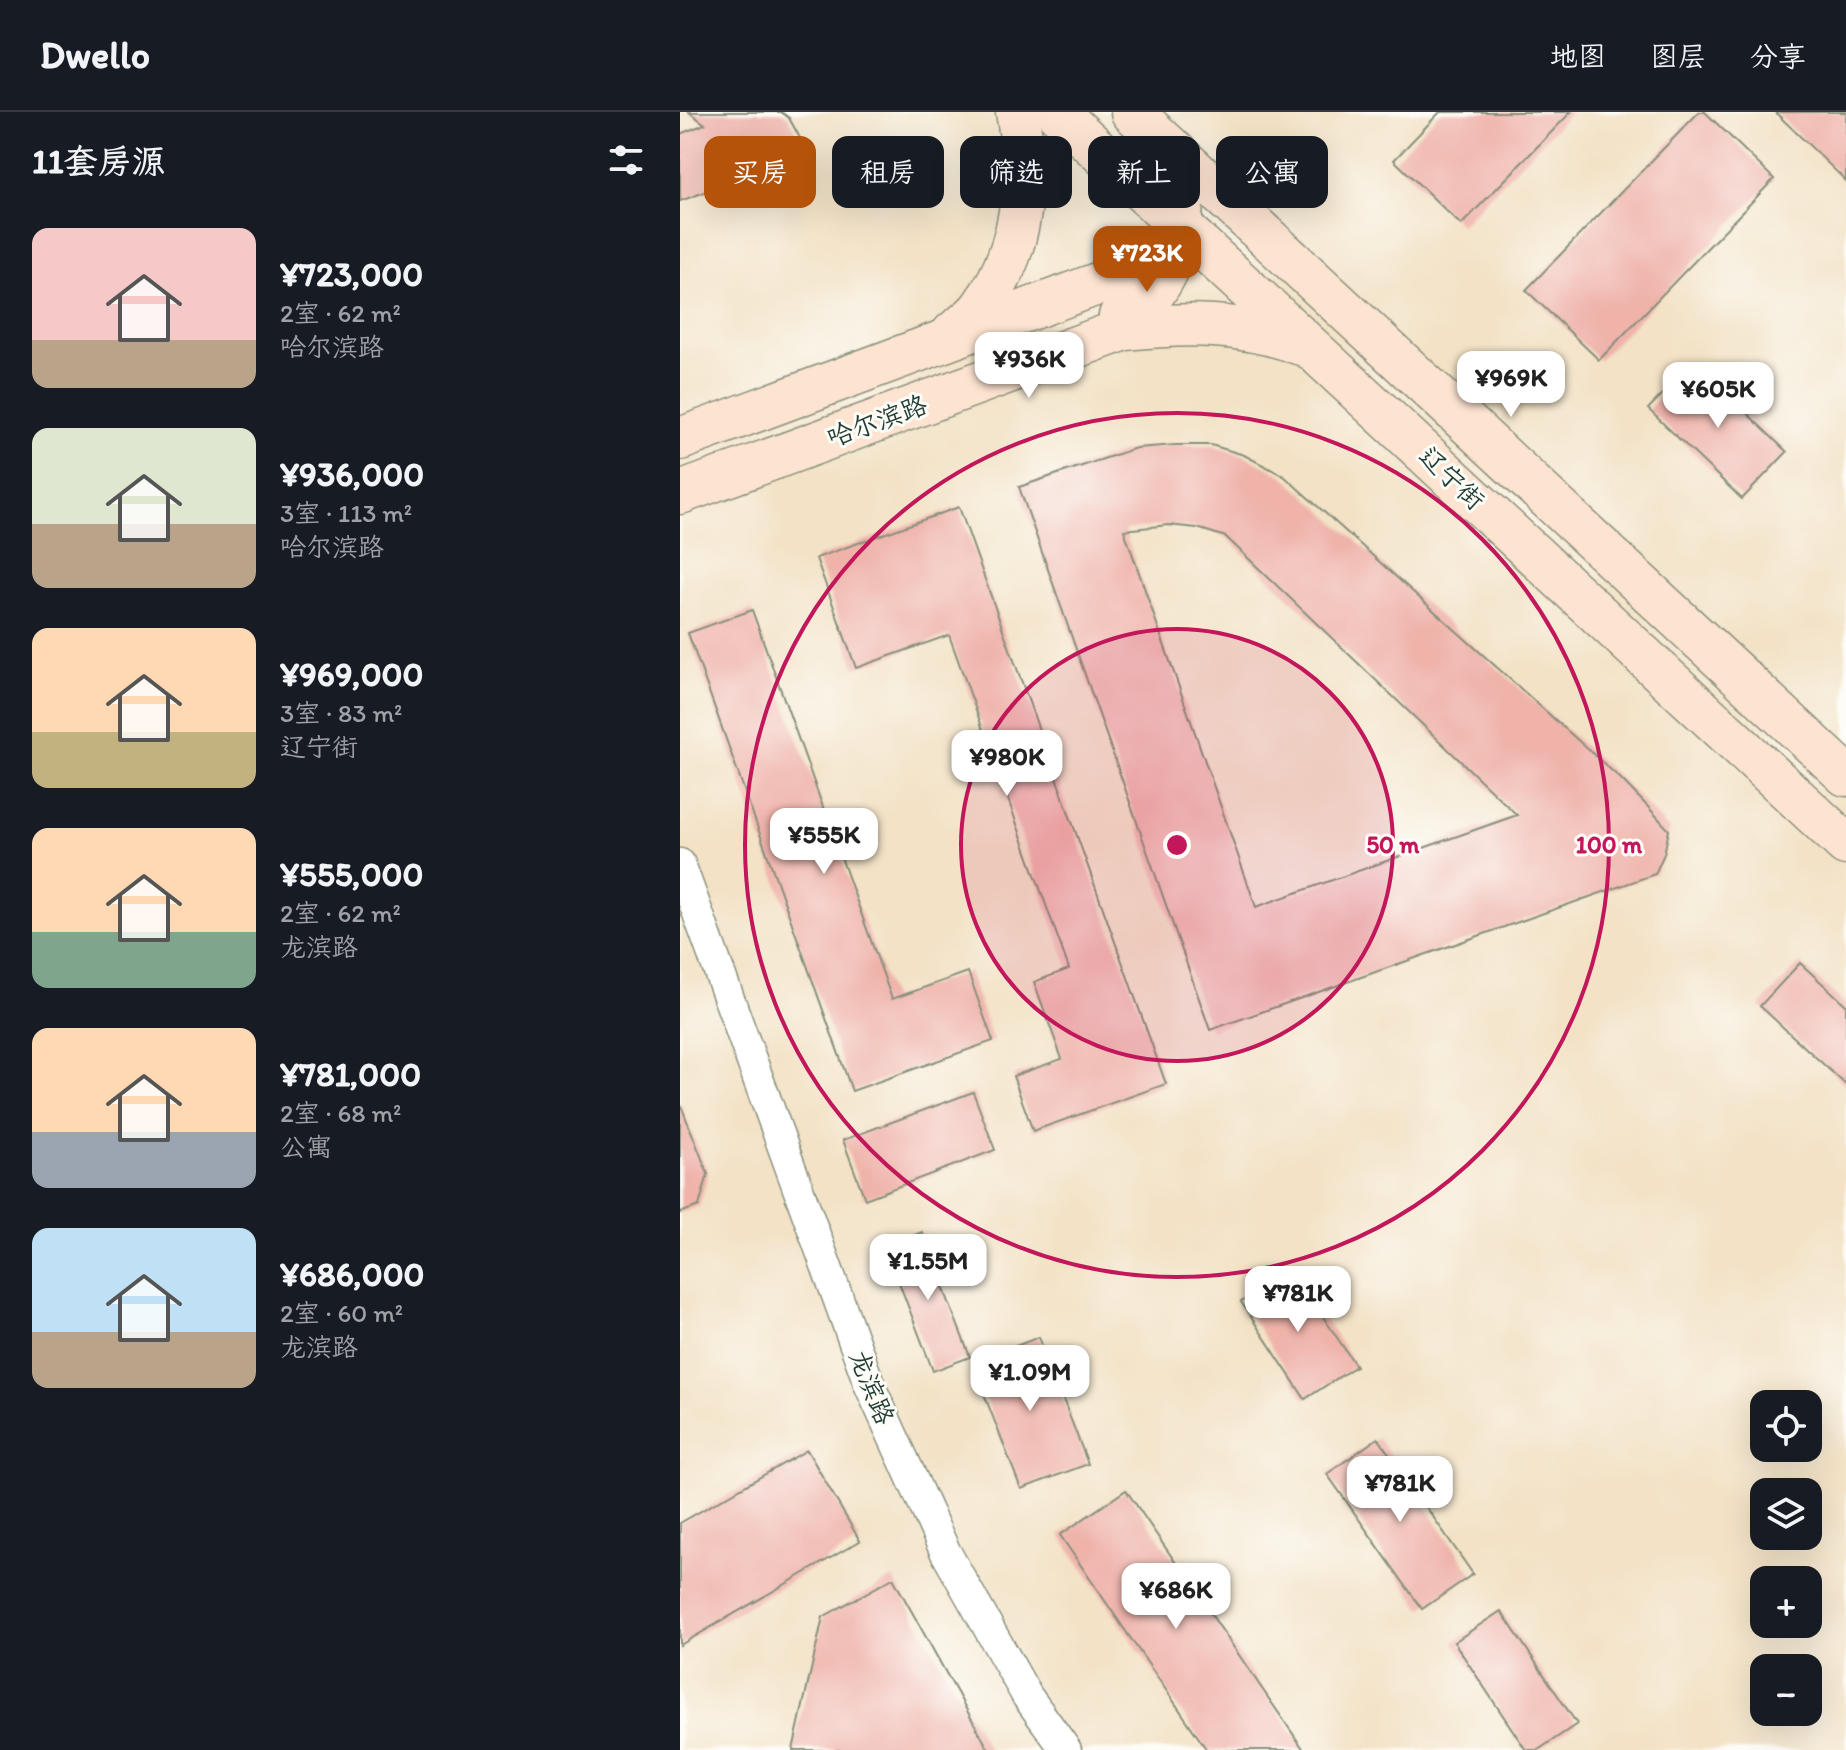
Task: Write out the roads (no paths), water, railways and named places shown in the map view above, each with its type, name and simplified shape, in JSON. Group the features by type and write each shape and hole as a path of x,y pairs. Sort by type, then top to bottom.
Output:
{"street":[{"path":"943,341 980,310 1003,270 1018,226 1024,182 1023,140 1017,112"},
{"name":"辽宁街","path":"1057,112 1185,243 1301,338 1846,844"},
{"name":"辽宁街","path":"1132,112 1158,136"},
{"name":"辽宁街","path":"1200,175 1846,775"},
{"name":"哈尔滨路","path":"680,493 1125,329 1155,295 1185,243 1184,208"},
{"name":"哈尔滨路","path":"680,439 1107,280 1185,243 1235,243 1265,250 1311,278"},
{"path":"1107,280 1125,329 1164,325 1241,327 1301,338 1311,278"},
{"name":"龙滨路","path":"680,864 870,1386 945,1551 1027,1696 1066,1750"}]}
